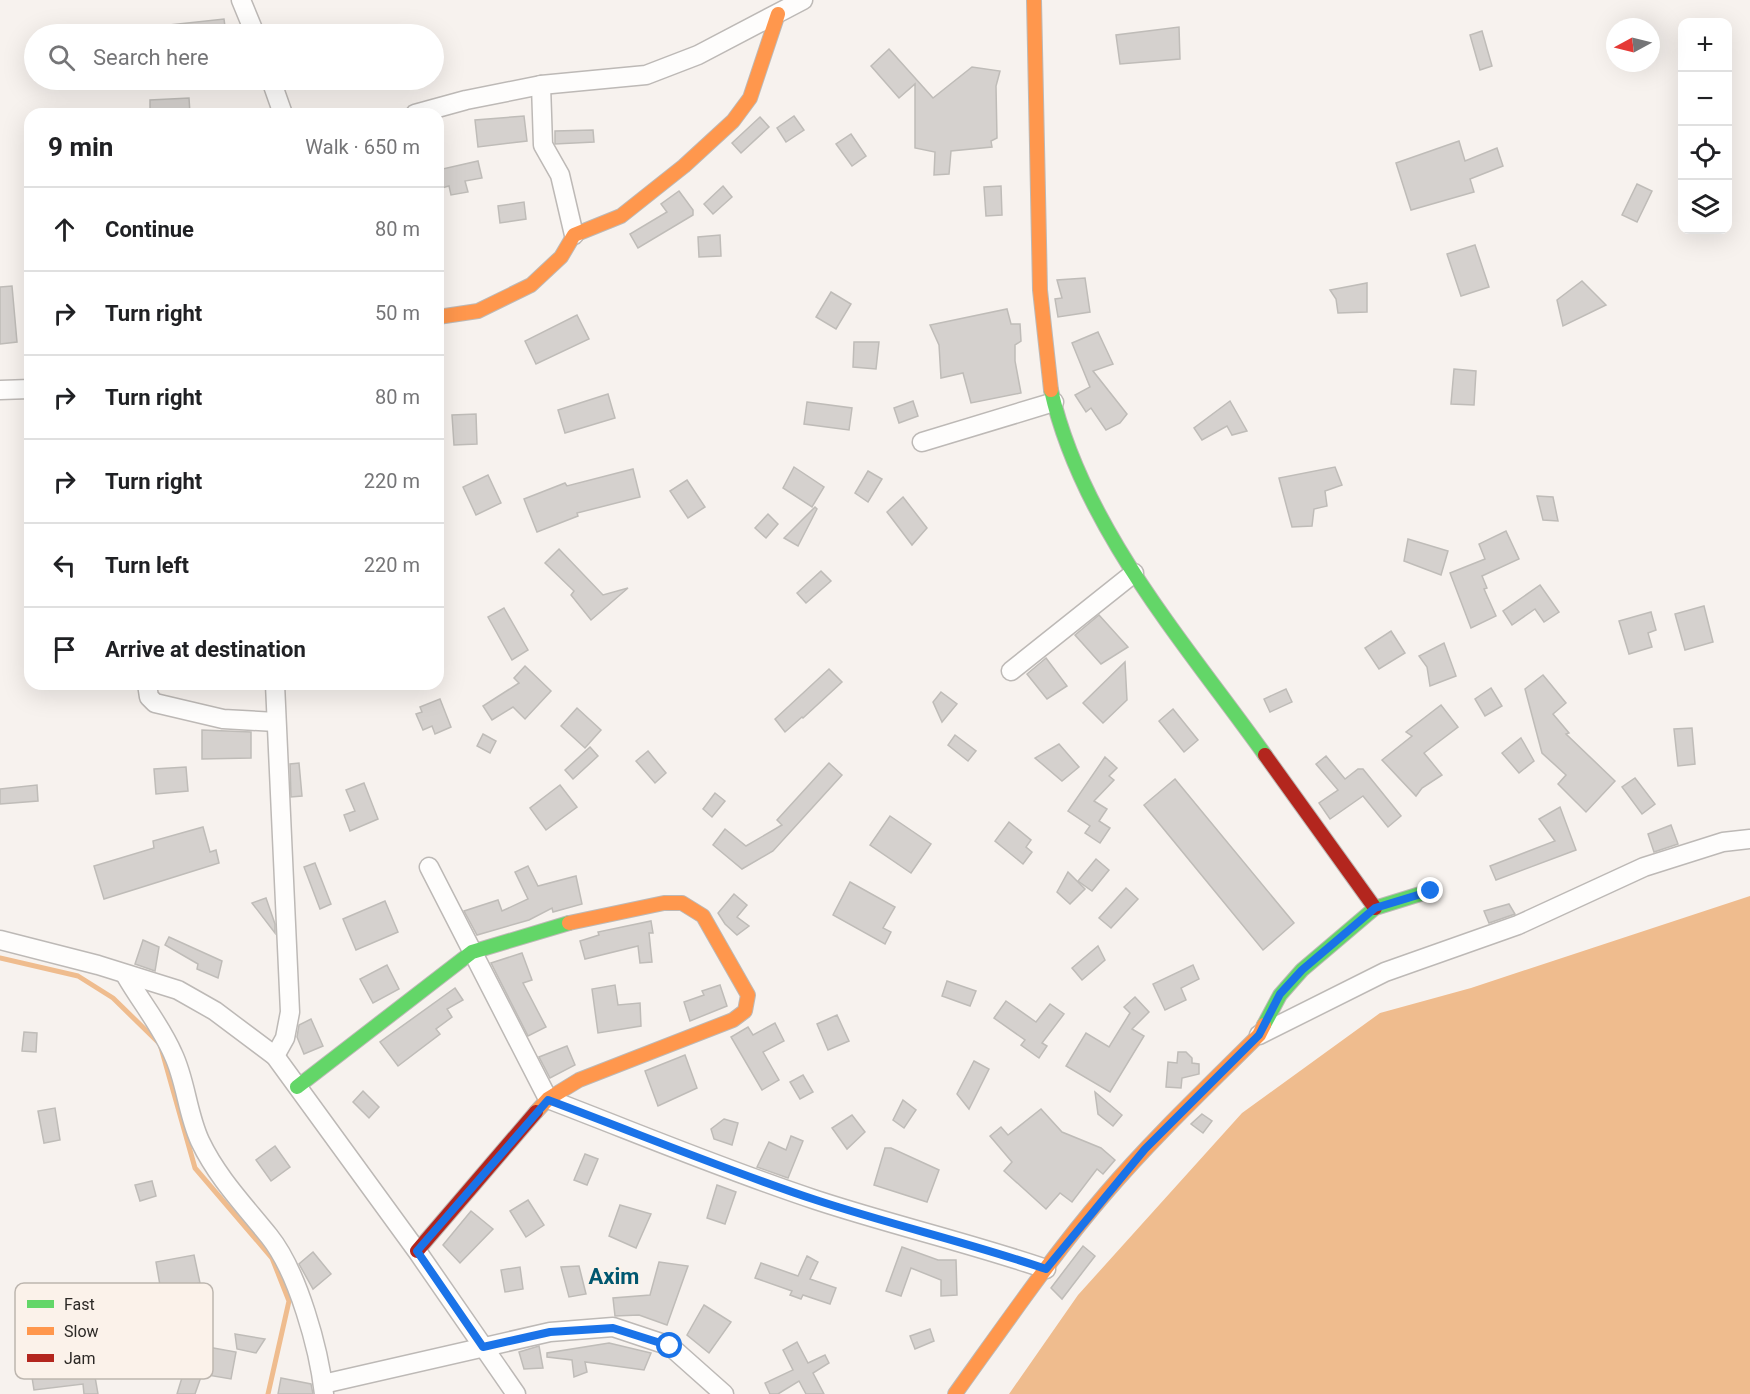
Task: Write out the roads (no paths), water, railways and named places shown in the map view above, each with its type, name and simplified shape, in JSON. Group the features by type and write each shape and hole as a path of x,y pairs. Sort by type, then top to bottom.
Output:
{"street":[{"path":"241,0 251,24"},
{"path":"437,108 466,100 541,86 646,75 698,55 803,0"},
{"path":"1034,0 1034,134 1039,272 1043,326 1054,402 1062,432 1084,486 1134,573 1375,908"},
{"path":"444,316 478,311 531,285 561,257 574,235 621,216 684,166 733,121 756,85 777,14"},
{"path":"541,86 543,145 560,175 574,235"},
{"path":"275,90 281,108"},
{"path":"0,390 24,389"},
{"path":"922,442 1054,402"},
{"path":"1011,671 1134,573"},
{"path":"148,690 149,697 155,703 223,719 276,722"},
{"path":"275,690 290,1012 285,1038 275,1056"},
{"path":"1259,1035 1385,972 1518,925 1644,867 1704,847 1750,839"},
{"path":"429,867 548,1100 813,1199 886,1223 969,1243 1046,1269"},
{"path":"955,1394 1046,1269 1145,1149 1259,1035 1280,994 1302,970 1375,908 1431,891"},
{"path":"297,1087 472,952 580,920 664,903 682,903 703,916 748,995 745,1011 734,1020 579,1080 548,1100 417,1251"},
{"path":"0,940 98,965 126,976 178,990 215,1011 275,1056 417,1251 516,1394"},
{"path":"126,976 174,1054 200,1140 215,1167 238,1201 270,1237 288,1266 302,1305 324,1389 483,1347 550,1332 613,1328 670,1346 724,1394"}],"waterway":[{"path":"0,958 78,976 113,998 160,1044 195,1168 272,1258 289,1301 268,1394"}],"district":[{"name":"Axim","path":"614,1276"}]}
